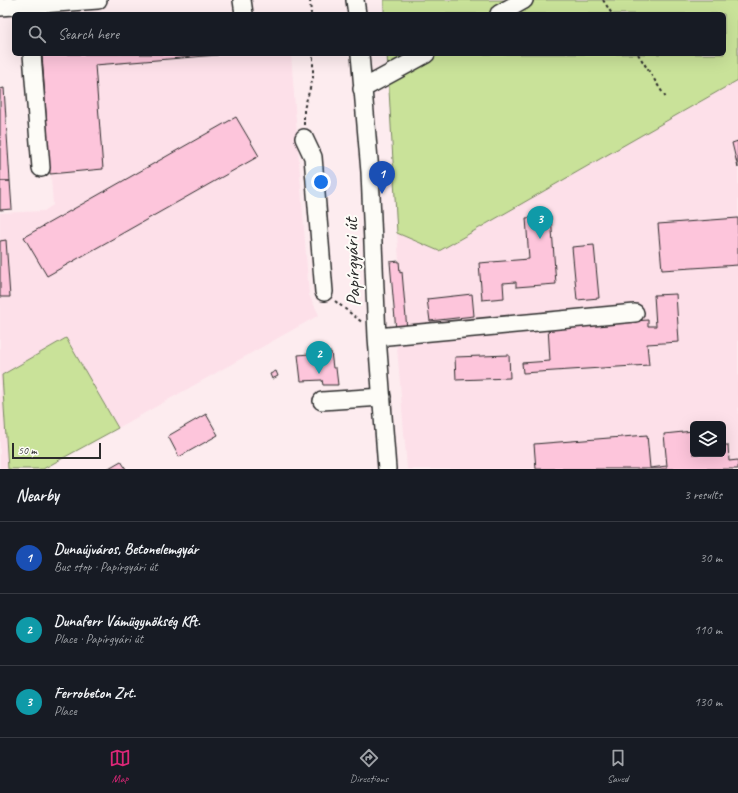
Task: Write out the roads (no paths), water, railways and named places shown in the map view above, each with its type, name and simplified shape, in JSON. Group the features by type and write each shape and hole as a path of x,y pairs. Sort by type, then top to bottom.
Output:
{"street":[{"path":"0,7 28,10 98,0"},
{"path":"242,0 244,12"},
{"path":"356,0 356,12"},
{"path":"503,12 524,0"},
{"path":"32,56 41,168"},
{"name":"Papírgyári út","path":"360,56 372,212 372,331 382,397 387,469"},
{"path":"362,89 422,56"},
{"path":"304,138 313,157 324,292"},
{"path":"372,331 635,313"},
{"path":"322,401 382,397"}],"place":[{"name":"Dunaújváros, Betonelemgyár","path":"382,194"},
{"name":"Ferrobeton Zrt.","path":"540,239"},
{"name":"Dunaferr Vámügynökség Kft.","path":"319,374"}]}
